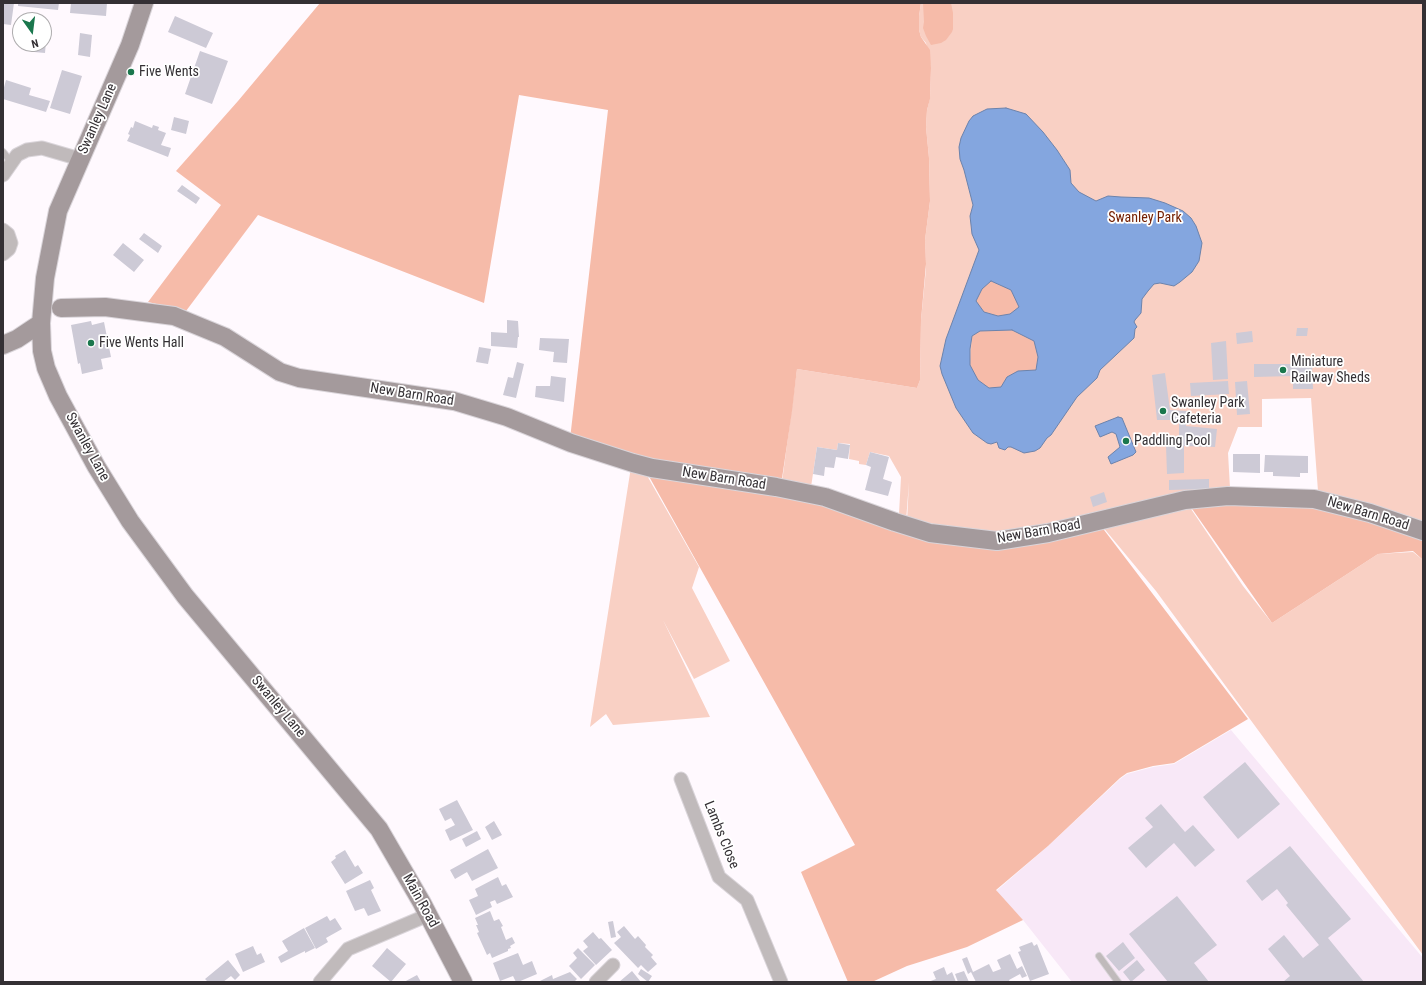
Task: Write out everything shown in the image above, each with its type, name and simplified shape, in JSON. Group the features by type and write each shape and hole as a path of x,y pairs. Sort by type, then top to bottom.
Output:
{"street":[{"name":"Swanley Lane","path":"144,3 125,56 58,212 45,278 41,323 42,351 46,368 58,396 96,466 130,520 185,596 373,822"},
{"path":"3,175 18,155 27,150 42,148 80,159"},
{"path":"3,230 8,234 11,243 9,249 3,254"},
{"name":"New Barn Road","path":"41,323 61,308 105,307 174,316 225,337 280,372 299,378 454,401 507,417 571,443 633,463 652,468 825,497 894,522 930,533 997,541 1048,533 1185,500 1228,496 1314,499 1370,513 1423,531"},
{"path":"3,345 17,339 41,323"},
{"name":"Lambs Close","path":"681,779 718,877 747,900 781,982"},
{"name":"Main Road","path":"373,822 428,915 463,982"},
{"path":"320,982 348,949 428,915"},
{"path":"596,982 613,965"}],"lane":[{"path":"3,152 12,163"},
{"path":"1099,956 1118,982"}],"shaded area":[{"path":"320,3 921,3 919,30 921,37 930,50 931,68 930,99 927,110 926,127 929,158 930,201 925,240 926,264 921,320 920,380 917,388 797,369 781,485 700,471 570,439 608,110 519,95 484,303 258,215 186,311 148,302 221,205 176,171 238,101"},
{"path":"923,3 951,3 953,13 953,29 946,40 941,43 931,45 926,36 923,28"},
{"path":"991,281 1011,290 1019,307 1010,314 998,316 984,312 976,301 982,289"},
{"path":"1012,330 1034,341 1038,357 1036,370 1018,371 1007,377 1001,387 989,388 978,380 970,365 972,336 980,331"},
{"path":"646,471 798,496 928,537 1101,526 1248,719 1174,763 1153,766 1127,773 1120,778 1048,846 996,890 1023,920 967,947 907,966 872,982 848,982 801,872 855,845"},
{"path":"1188,503 1300,503 1413,531 1406,536 1414,531 1423,533 1423,560 1413,551 1378,554 1272,623"},
{"path":"1231,730 1423,958 1423,982 1072,982 1023,920 995,892 1127,774 1153,767 1174,764"}],"green space":[{"name":"Swanley Park","path":"921,3 1423,3 1423,526 1318,491 1311,398 1262,399 1262,427 1238,427 1228,453 1230,488 993,536 907,522 909,482 906,521 899,514 901,477 889,456 870,452 866,465 859,464 859,461 849,459 850,444 838,443 837,450 817,447 811,487 782,482 797,369 917,388 920,380 921,320 926,269 925,240 930,201 929,158 926,127 927,110 930,98 931,68 926,43 921,37 919,30"},
{"path":"631,467 645,472 699,567 692,588 730,661 694,679 663,620 710,717 613,725 606,714 590,727"},
{"path":"1187,503 1243,586 1272,623 1378,554 1413,552 1423,560 1423,955 1156,591 1102,526"}],"water":[{"path":"1006,108 1026,114 1057,150 1070,170 1071,183 1079,192 1096,201 1108,196 1149,198 1165,203 1183,211 1191,218 1196,226 1202,243 1199,261 1192,272 1174,286 1160,283 1154,284 1142,299 1141,313 1134,322 1137,327 1135,329 1134,338 1100,370 1097,378 1077,397 1051,435 1040,448 1035,451 1024,453 1011,447 1008,447 1005,450 999,448 997,442 991,444 987,443 973,433 956,408 940,366 946,339 979,250 972,234 970,216 973,205 960,159 959,147 961,138 969,121 973,116 987,109","holes":["991,281 1011,290 1019,307 1010,314 998,316 984,312 976,301 982,289","1012,330 1034,341 1038,357 1036,370 1018,371 1007,377 1001,387 989,388 978,380 970,365 972,336 980,331"]},
{"name":"Paddling Pool","path":"1118,417 1122,418 1136,452 1133,455 1111,464 1108,457 1120,447 1116,434 1112,432 1100,437 1095,426"}],"building":[{"path":"14,3 11,25 3,24 3,4"},
{"path":"18,3 59,3 58,10 18,6"},
{"path":"71,3 107,3 106,16 70,13"},
{"path":"175,16 213,33 206,48 168,32"},
{"path":"80,33 92,35 90,57 78,55"},
{"path":"200,51 228,61 212,104 185,94"},
{"path":"62,70 82,76 70,114 50,108"},
{"path":"6,80 31,88 29,95 50,101 46,112 3,99 3,91"},
{"path":"174,117 189,121 186,134 171,130"},
{"path":"135,121 152,128 153,125 159,127 158,130 166,133 161,145 171,148 168,157 127,141 130,135 128,134 131,127 133,128"},
{"path":"182,185 200,198 196,204 177,191"},
{"path":"144,233 162,246 158,253 139,239"},
{"path":"123,243 144,260 134,272 113,255"},
{"path":"507,320 518,321 519,337 517,348 491,346 491,332 507,333"},
{"name":"Five Wents Hall","path":"91,321 92,325 104,322 111,357 101,359 103,369 82,374 80,363 78,364 71,325"},
{"path":"1297,328 1308,328 1307,336 1296,336"},
{"path":"1252,331 1253,342 1237,344 1236,333"},
{"path":"540,338 569,339 567,363 553,362 554,352 539,350"},
{"path":"1226,341 1228,379 1213,380 1211,343"},
{"path":"479,347 491,349 488,364 476,362"},
{"path":"517,362 524,364 516,398 503,395 508,377 513,378"},
{"name":"Miniature Railway Sheds","path":"1254,364 1312,364 1313,389 1293,389 1293,376 1254,377"},
{"path":"1165,373 1170,410 1187,411 1186,426 1217,429 1215,447 1184,446 1184,473 1167,474 1166,446 1179,446 1179,420 1157,420 1152,375"},
{"path":"551,376 566,378 564,402 535,397 536,386 550,386"},
{"path":"1228,381 1229,394 1191,396 1190,383"},
{"path":"1247,381 1250,414 1237,415 1235,382"},
{"path":"838,443 850,445 848,459 836,457 834,468 825,467 824,476 813,474 817,447 837,450"},
{"path":"870,452 889,457 883,479 892,482 888,496 865,490 871,467 866,465"},
{"path":"1233,454 1260,454 1260,473 1233,472"},
{"path":"1265,455 1308,456 1308,473 1300,473 1300,477 1273,476 1273,472 1264,472"},
{"path":"1209,479 1209,489 1169,490 1169,480"},
{"path":"1104,492 1107,502 1093,507 1090,497"},
{"path":"1245,762 1280,804 1238,839 1203,797"},
{"path":"457,800 473,830 450,841 445,830 455,825 451,818 445,821 439,809"},
{"path":"1161,804 1185,832 1193,825 1215,850 1195,867 1174,843 1146,868 1128,848 1153,827 1145,818"},
{"path":"494,821 502,835 492,840 485,827"},
{"path":"477,831 481,839 466,847 462,839"},
{"path":"1290,846 1351,919 1328,938 1364,982 1283,982 1290,976 1268,949 1284,935 1303,958 1319,945 1286,905 1288,903 1277,889 1262,901 1246,881"},
{"path":"488,849 498,868 472,881 467,872 455,879 450,870"},
{"path":"345,850 355,867 358,865 363,873 345,884 331,862 336,858 335,856"},
{"path":"498,877 502,886 506,884 513,897 497,904 495,900 490,902 492,907 476,915 469,900 478,896 475,889"},
{"path":"370,880 374,888 371,890 381,911 368,916 364,908 355,911 346,891"},
{"path":"1177,896 1217,945 1194,963 1209,982 1168,982 1129,934"},
{"path":"490,911 494,921 499,919 503,926 501,927 506,940 512,937 515,943 510,946 511,948 508,949 508,951 492,958 490,953 487,955 477,933 479,932 475,918"},
{"path":"327,916 330,921 335,918 342,929 326,938 328,942 316,949 305,928"},
{"path":"613,921 616,937 611,938 608,922"},
{"path":"624,926 635,939 638,936 646,945 645,947 653,955 651,957 657,964 648,972 641,965 638,968 614,943 621,937 617,932"},
{"path":"304,928 315,948 305,953 305,951 281,963 278,957 288,951 282,941"},
{"path":"593,932 612,950 596,965 583,951 588,947 583,941"},
{"path":"1032,942 1034,946 1037,944 1049,974 1030,981 1018,952 1021,951 1019,947"},
{"path":"1123,942 1135,958 1119,971 1106,956"},
{"path":"253,946 257,955 261,953 265,962 243,972 235,954"},
{"path":"387,948 406,964 391,982 372,966"},
{"path":"578,948 595,965 581,979 569,966 577,958 573,953"},
{"path":"518,953 523,965 532,961 537,974 518,982 516,982 513,976 500,981 493,963"},
{"path":"1010,954 1017,969 1022,966 1027,976 1022,978 1020,974 1009,980 1010,982 976,982 971,972 968,974 962,959 967,957 973,972 989,964 993,972 1001,969 997,960"},
{"path":"228,960 240,975 235,980 231,976 223,982 208,982 205,979"},
{"path":"1137,960 1145,970 1131,982 1123,972"},
{"path":"944,967 947,975 952,972 956,982 928,982 936,979 933,972"},
{"path":"641,969 652,976 648,982 638,974"},
{"path":"632,971 641,982 619,982"},
{"path":"964,971 969,982 958,982 955,974"},
{"path":"570,972 577,979 574,982 540,982 552,975 553,979"},
{"path":"417,975 421,982 404,982"}],"place":[{"name":"Five Wents","path":"131,72"},
{"name":"Five Wents Hall","path":"91,343"},
{"name":"Miniature Railway Sheds","path":"1283,370"},
{"name":"Swanley Park Cafeteria","path":"1163,411"},
{"name":"Paddling Pool","path":"1126,441"}]}
